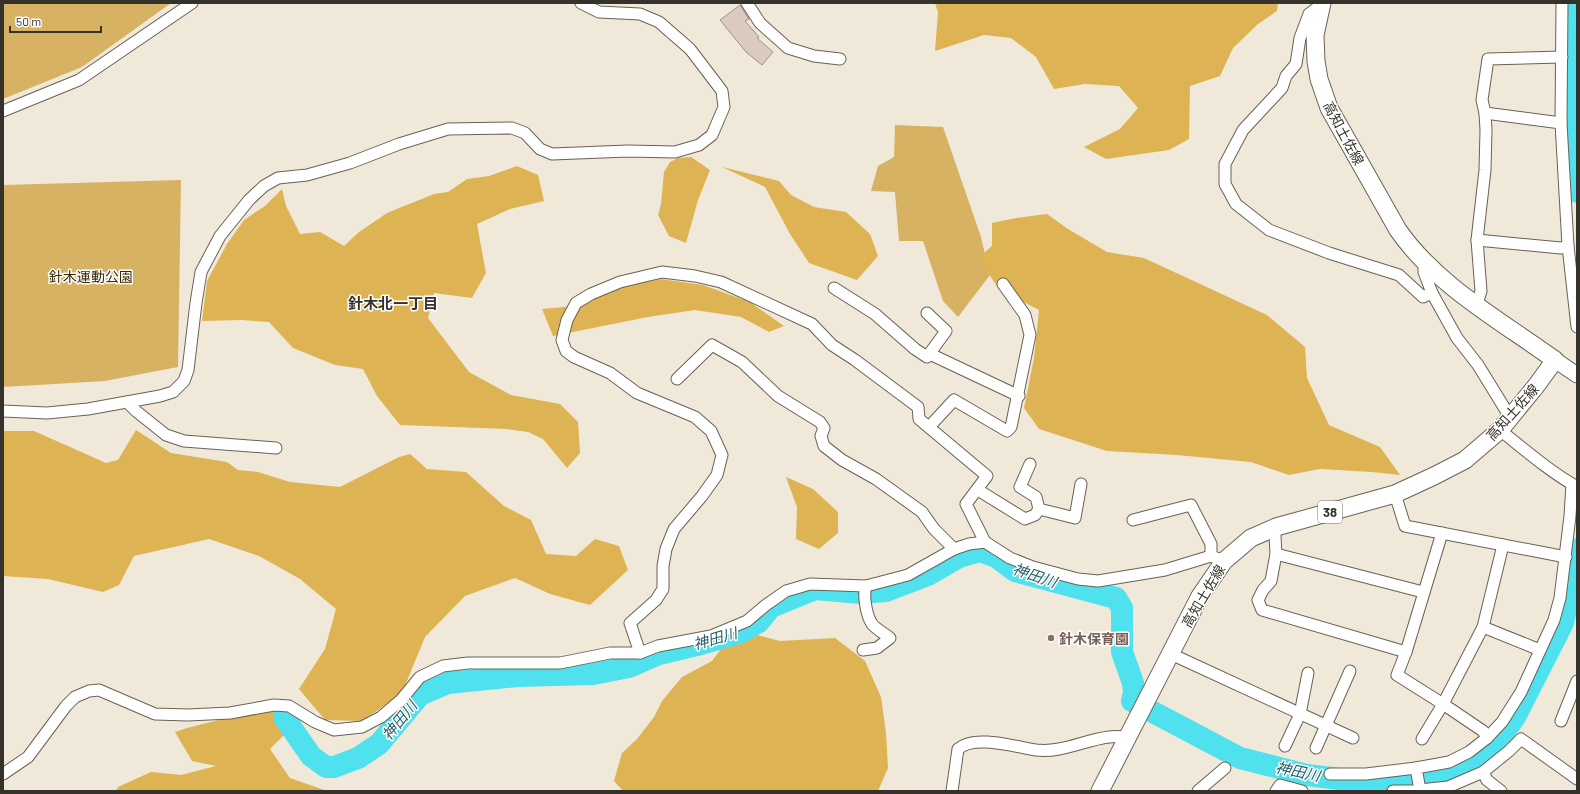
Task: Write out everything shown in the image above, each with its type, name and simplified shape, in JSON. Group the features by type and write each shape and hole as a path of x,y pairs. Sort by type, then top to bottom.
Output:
{"main road":[{"name":"高知土佐線","path":"1100,791 1171,654 1218,558 1251,538 1276,527 1395,494 1465,460 1500,430 1555,360 1444,280 1409,246 1398,230 1329,108 1319,79 1316,61 1316,35 1322,4"}],"street":[{"path":"3,111 79,80 192,3"},
{"path":"3,411 47,413 88,409 160,396 173,392 184,381 188,370 201,272 220,236 249,200 264,186 278,178 307,175 350,163 399,144 448,129 512,128 525,133 540,149 552,154 628,150 675,152 699,145 712,135 724,107 722,91 690,49 659,22 640,14 599,12 581,3"},
{"path":"747,3 760,23 788,48 814,56 840,59"},
{"path":"1562,3 1561,123 1568,246 1577,327"},
{"path":"1322,4 1309,14 1300,38 1296,64 1286,76 1282,88 1243,130 1225,164 1225,184 1236,204 1269,230 1329,253 1399,275 1423,297 1432,293"},
{"path":"1476,304 1480,291 1477,240 1484,170 1485,114 1482,100 1488,59 1562,57"},
{"path":"1485,114 1561,123"},
{"path":"1477,240 1561,248 1568,246"},
{"path":"1424,260 1424,272 1432,293 1457,338 1478,365 1510,417"},
{"path":"640,653 630,623 656,600 663,588 663,566 666,549 674,529 702,496 717,475 722,454 711,431 695,418 637,393 610,373 574,357 566,351 562,340 567,320 576,303 591,294 620,282 662,272 695,276 721,282 812,324 832,345 855,360 918,407 919,419 987,476 966,504 984,542 1010,558 1032,567 1078,579 1098,581 1165,570 1218,558 1190,505 1133,520"},
{"path":"929,427 954,400 1007,431 1011,427 1019,396 1030,335 1025,315 1003,284"},
{"path":"834,288 875,314 915,349 927,357 946,331 927,314"},
{"path":"677,379 712,345 742,362 778,396 820,422 824,428 821,436 824,446 842,460 876,479 922,512 934,529 954,549"},
{"path":"930,354 1019,396"},
{"path":"1555,360 1577,375"},
{"path":"127,402 166,435 184,441 276,448"},
{"path":"1330,774 1366,774 1416,771 1449,762 1468,752 1487,738 1502,722 1521,692 1554,620 1560,598 1575,485 1526,452 1500,430"},
{"path":"1030,464 1020,487 1036,497 1040,509"},
{"path":"1040,509 1074,518 1081,484"},
{"path":"978,490 1025,519 1036,515 1040,509"},
{"path":"1395,494 1405,526 1566,557"},
{"path":"1276,527 1276,554 1271,581 1263,590 1258,600 1262,610 1406,652"},
{"path":"1442,533 1406,652 1397,675 1483,731 1487,738"},
{"path":"3,774 28,758 66,706 75,697 89,691 99,690 155,714 188,715 230,713 274,705 290,706 315,722 334,730 362,727 381,718 401,700 420,676 443,666 468,664 560,663 610,653 640,653 658,646 711,636 748,621 766,605 786,591 810,584 866,586 908,575 954,549 969,544 984,542"},
{"path":"1422,740 1443,704 1483,627 1503,545"},
{"path":"1276,554 1423,592"},
{"path":"863,650 877,648 890,638 872,624 867,611 866,586"},
{"path":"1483,627 1540,650"},
{"path":"1171,654 1353,738"},
{"path":"1316,748 1350,671"},
{"path":"1285,746 1300,714 1308,673"},
{"path":"1562,721 1577,681"},
{"path":"952,791 958,749 963,744 1008,744 1036,750 1056,750 1108,737 1128,737"},
{"path":"1393,791 1448,786 1483,772 1521,739 1577,780"},
{"path":"1198,791 1225,768"},
{"path":"1416,771 1420,789"},
{"path":"1483,772 1487,780 1501,791"},
{"path":"1276,791 1280,785 1302,791"}],"green space":[{"path":"3,3 171,3 82,67 3,99"},
{"path":"895,125 943,127 981,237 990,275 958,317 943,301 923,241 899,241 895,192 871,191 878,166 894,157"},
{"name":"針木運動公園","path":"181,180 178,367 105,381 3,387 3,185"}],"shaded area":[{"path":"935,3 1278,3 1277,11 1258,24 1233,48 1220,76 1190,86 1189,139 1169,150 1106,159 1084,147 1120,129 1138,108 1119,86 1085,84 1054,89 1036,57 1011,38 984,35 935,51 938,12"},
{"path":"691,157 710,170 698,200 686,243 669,236 658,215 661,204 664,172 670,162 678,158"},
{"path":"517,166 538,175 544,201 510,209 477,224 486,273 472,298 434,293 428,318 469,372 511,395 560,404 578,422 580,453 567,468 543,439 528,432 507,429 400,425 377,396 363,369 335,365 293,348 269,322 241,320 202,321 207,281 227,244 244,220 265,206 282,189 286,206 300,234 320,232 344,246 359,232 387,213 434,194 448,192 467,179 489,176"},
{"path":"722,167 779,181 791,195 814,207 846,212 870,234 878,256 857,280 809,263 790,234 765,187"},
{"path":"1047,214 1068,229 1107,252 1144,258 1267,315 1305,347 1307,378 1329,425 1380,447 1400,475 1320,469 1289,475 1251,462 1177,455 1107,451 1039,429 1024,408 1034,358 1039,310 999,289 978,258 992,246 992,223"},
{"path":"661,279 703,285 750,302 784,326 769,332 741,317 695,310 648,317 553,336 542,309 575,306 621,287"},
{"path":"136,430 171,453 227,462 238,470 258,472 290,482 340,487 399,457 410,454 427,469 466,472 504,506 531,520 546,554 576,556 595,539 619,546 628,570 590,605 550,594 515,578 465,596 425,637 402,693 362,721 325,720 299,689 325,649 336,609 300,579 259,556 209,539 134,556 119,585 103,592 48,579 3,576 3,431 34,431 106,463 118,460"},
{"path":"786,477 813,489 838,512 838,533 819,549 796,539 797,507"},
{"path":"746,632 780,641 835,638 865,661 881,697 886,733 888,768 878,791 623,791 614,781 622,753 637,739 654,717 662,701 682,677 712,661 721,649"},
{"path":"243,708 270,709 291,728 270,749 290,778 327,791 116,791 118,787 151,772 181,775 216,766 192,761 175,732 219,720"}],"building":[{"path":"740,5 749,19 745,21 759,37 757,38 773,52 762,65 746,52 720,20"}],"waterway":[{"name":"神田川","path":"1574,3 1573,132 1577,192"},
{"name":"神田川","path":"284,717 311,756 326,767 334,767 358,758 379,744 420,695 448,683 518,676 593,674 629,667 659,654 739,633 759,622 771,607 815,589 861,593 886,591 928,575 959,557 980,551 996,557 1015,571 1116,598 1122,608 1122,652 1133,683 1134,693 1132,701 1240,758 1307,775 1364,782 1435,773 1461,766 1491,750 1515,717 1563,623 1577,549"}],"place":[{"name":"針木保育園","path":"1051,638"}],"district":[{"name":"針木北一丁目","path":"393,303"}]}
